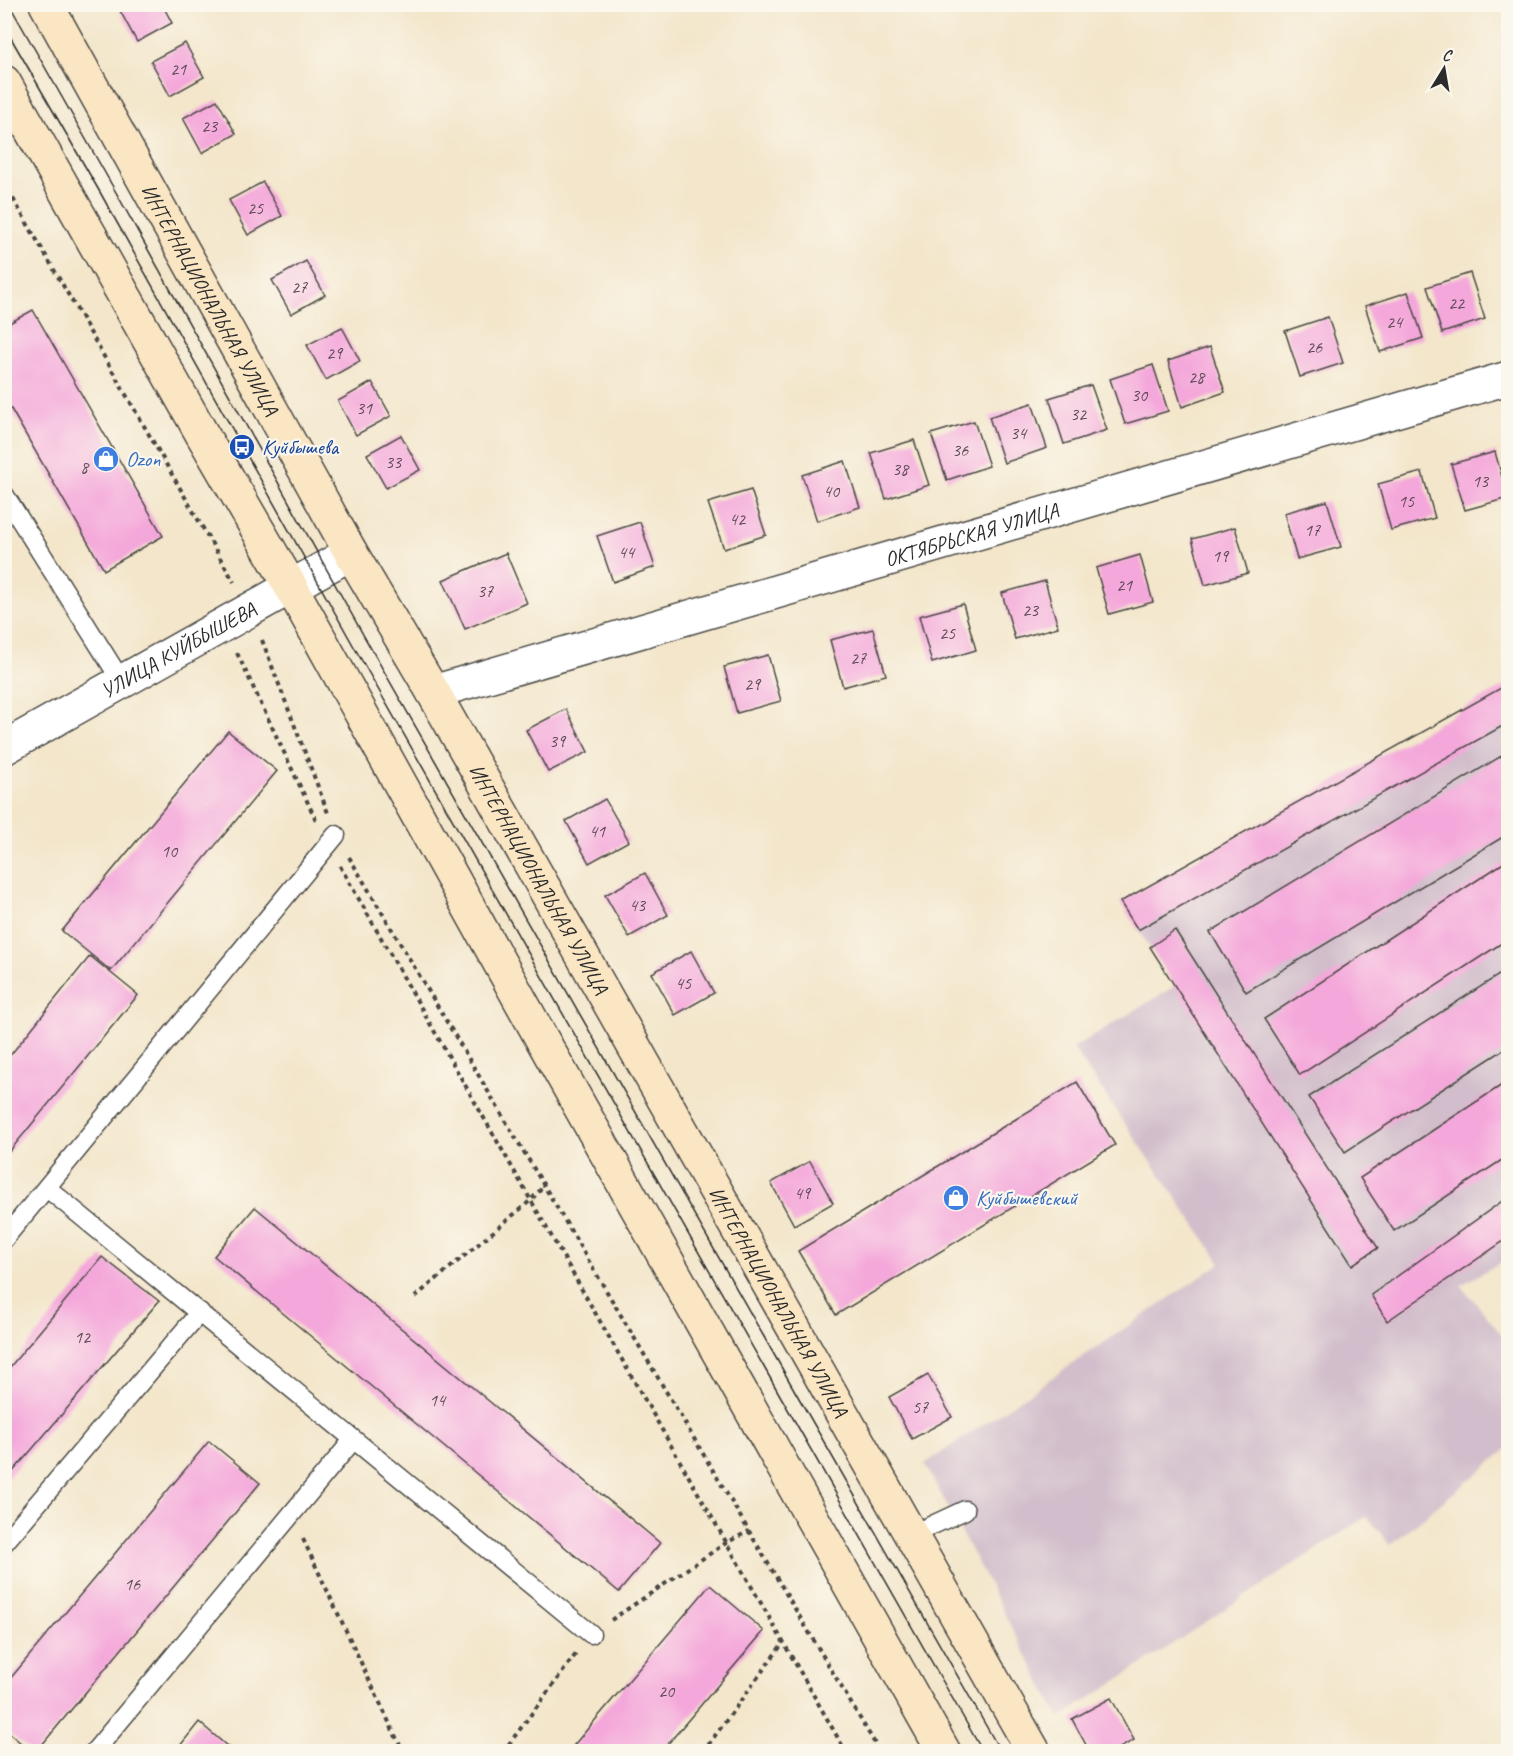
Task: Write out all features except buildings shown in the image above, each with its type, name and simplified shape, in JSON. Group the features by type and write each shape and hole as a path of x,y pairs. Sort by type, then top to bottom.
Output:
{"main road":[{"name":"ИНТЕРНАЦИОНАЛЬНАЯ УЛИЦА","path":"46,4 351,553 433,692 1034,1752"},
{"path":"4,82 196,424 291,587 543,1041 944,1752"}],"street":[{"name":"ОКТЯБРЬСКАЯ УЛИЦА","path":"433,692 1509,378"},
{"name":"УЛИЦА КУЙБЫШЕВА","path":"4,748 351,553"}],"lane":[{"path":"4,494 122,682"},
{"path":"4,1239 332,839"},
{"path":"47,1188 591,1634"},
{"path":"4,1543 200,1312"},
{"path":"94,1752 353,1440"},
{"path":"911,1535 965,1510"}],"path":[{"path":"4,183 237,618 332,839 544,1186 880,1752"},
{"path":"237,618 332,839 530,1201 846,1752"},
{"path":"415,1297 530,1201 544,1186"},
{"path":"292,1514 403,1752"},
{"path":"503,1752 591,1634 749,1530"},
{"path":"704,1752 783,1643"}],"shaded area":[{"path":"1508,684 1508,1258 1461,1285 1508,1342 1508,1448 1390,1545 1367,1516 1060,1718 925,1464 1221,1263 1073,1048 1175,986 1120,902"}],"tram line":[{"path":"9,4 365,638 1001,1752"},
{"path":"4,26 101,194 353,645 983,1752"}],"place":[{"name":"Куйбышева","path":"242,447"},
{"name":"Ozon","path":"106,459"},
{"name":"Куйбышевский","path":"956,1198"}]}
